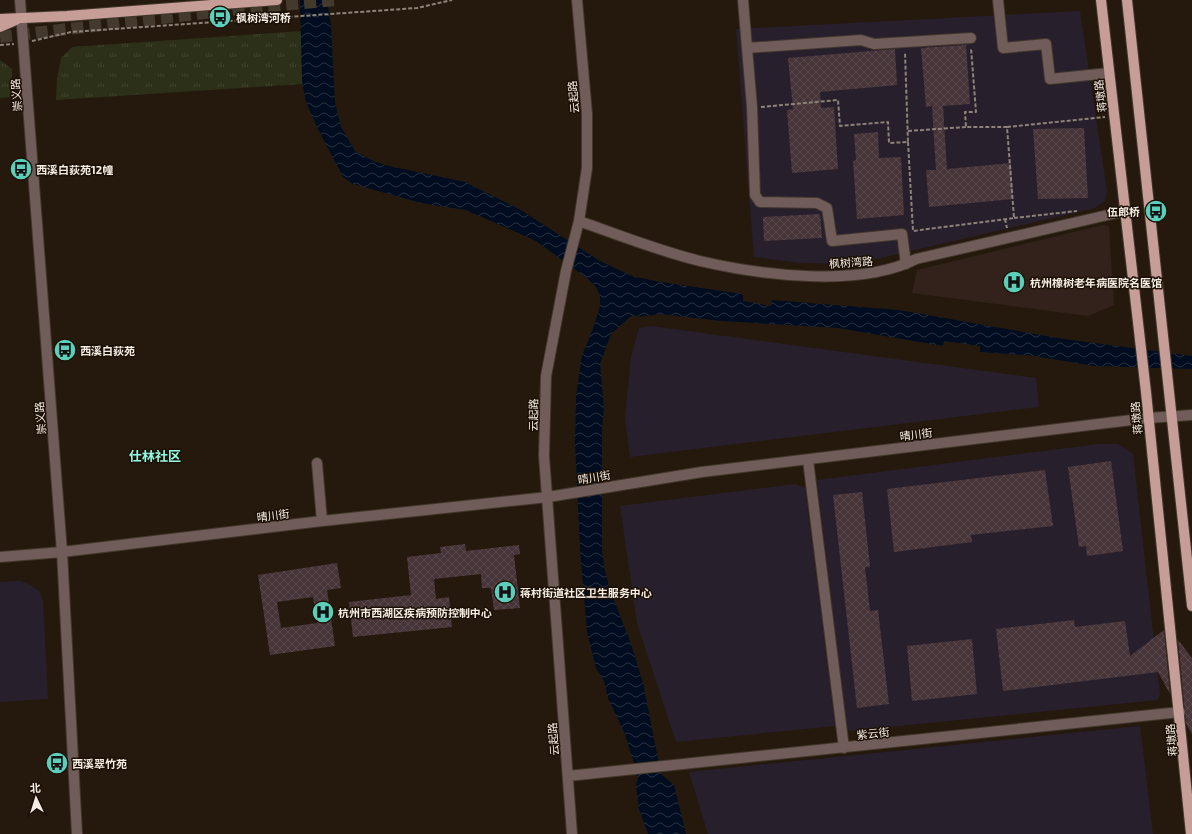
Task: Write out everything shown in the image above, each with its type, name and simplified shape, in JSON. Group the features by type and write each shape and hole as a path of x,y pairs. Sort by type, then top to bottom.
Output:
{"main road":[{"path":"0,18 22,18 277,0"},
{"name":"蒋墩路","path":"1101,0 1146,392 1192,834"},
{"path":"1127,0 1192,606"},
{"path":"0,27 22,18"}],"street":[{"name":"崇义路","path":"20,0 62,552 77,834"},
{"name":"云起路","path":"572,834 544,456 546,376 566,271 579,221 587,168 587,122 577,0"},
{"path":"743,0 752,107 754,196 760,202 818,202 827,208 832,241 902,234 906,264"},
{"path":"998,0 1003,48 1046,44 1050,79 1109,73"},
{"path":"747,48 861,40 874,44 971,38"},
{"name":"枫树湾路","path":"579,221 701,261 774,272 833,276 882,271 906,264 916,259 1125,211"},
{"name":"晴川街","path":"0,557 62,552 322,521 548,497 702,472 1148,418 1192,415"},
{"path":"808,460 844,748"},
{"path":"317,463 322,521"},
{"name":"紫云街","path":"568,776 1180,712"}],"path":[{"path":"0,44 24,43 71,32 417,8 452,0"},
{"path":"966,127 965,112 976,112 971,38"},
{"path":"904,42 913,231 1077,211"},
{"path":"752,107 838,100 840,126 888,122 888,143 908,142"},
{"path":"908,131 966,127 1007,127 1114,116"},
{"path":"1007,127 1014,218"}],"shaded area":[{"path":"1080,11 1107,191 1105,201 1095,208 855,264 800,263 754,257 736,29"},
{"name":"杭州橡树老年病医院名医馆","path":"1103,225 1109,226 1114,305 1088,316 912,293 917,270"},
{"path":"651,326 1036,378 1039,407 630,457 625,418 631,357 639,328"},
{"path":"1098,444 1118,444 1133,454 1160,695 1157,700 849,731 846,722 817,480"},
{"path":"796,484 805,488 835,726 676,742 637,623 620,506"},
{"path":"20,581 31,585 40,592 43,601 48,699 0,702 0,582"},
{"path":"1140,726 1153,834 708,834 689,772"}],"green space":[{"path":"302,31 303,84 56,100 57,79 61,58 72,47"},
{"path":"0,60 12,69 12,97 0,98"}],"water":[{"path":"300,0 327,0 331,26 335,102 341,127 355,151 373,161 389,166 465,182 519,209 600,261 632,276 660,282 743,294 743,301 771,306 772,300 899,310 1057,338 1192,356 1192,369 1094,366 1035,356 980,352 980,346 944,341 943,346 838,328 722,321 660,314 639,317 635,315 630,317 611,334 600,364 604,408 602,428 602,551 610,590 630,641 643,683 661,774 674,785 686,834 648,834 639,809 636,785 638,778 632,756 624,732 608,698 604,681 596,668 587,632 580,549 575,443 576,396 582,355 593,329 600,306 600,296 596,287 587,278 536,241 466,210 421,203 353,184 343,177 306,102 302,81"}],"building":[{"path":"966,45 970,104 943,106 947,169 1011,163 1013,199 929,207 926,170 936,170 932,106 926,107 921,48"},
{"path":"895,49 897,85 820,92 821,108 834,107 838,169 792,173 787,110 793,109 788,58"},
{"path":"1084,128 1088,198 1038,199 1033,129"},
{"path":"878,132 879,158 901,157 904,215 857,219 853,161 856,160 854,134"},
{"path":"820,214 822,238 764,241 763,217"},
{"path":"1111,461 1123,551 1087,556 1086,546 1079,547 1068,467"},
{"path":"1045,470 1053,526 971,535 972,542 894,552 887,489"},
{"path":"862,492 870,567 865,567 870,611 878,610 889,704 857,708 833,495"},
{"name":"蒋村街道社区卫生服务中心","path":"465,544 466,551 519,545 520,554 514,555 520,608 494,610 491,588 482,588 481,574 434,579 436,599 449,597 452,627 353,637 349,602 411,595 407,557 441,553 440,547"},
{"name":"杭州市西湖区疾病预防控制中心","path":"337,563 341,588 327,590 335,646 270,655 258,575","holes":["313,597 317,623 281,628 277,602"]},
{"path":"1074,620 1075,627 1125,621 1130,656 1164,630 1170,694 1158,672 1003,691 996,629"},
{"path":"972,639 977,694 912,701 907,646"},
{"path":"1178,640 1192,658 1192,734 1186,724"}],"tunnel":[{"path":"0,37 238,9 336,0"}],"place":[{"name":"枫树湾河桥","path":"220,17"},
{"name":"西溪白荻苑12幢","path":"21,169"},
{"name":"伍郎桥","path":"1156,211"},
{"name":"杭州橡树老年病医院名医馆","path":"1014,282"},
{"name":"西溪白荻苑","path":"65,350"},
{"name":"蒋村街道社区卫生服务中心","path":"505,592"},
{"name":"杭州市西湖区疾病预防控制中心","path":"323,612"},
{"name":"西溪翠竹苑","path":"57,763"}],"district":[{"name":"仕林社区","path":"155,456"}]}
